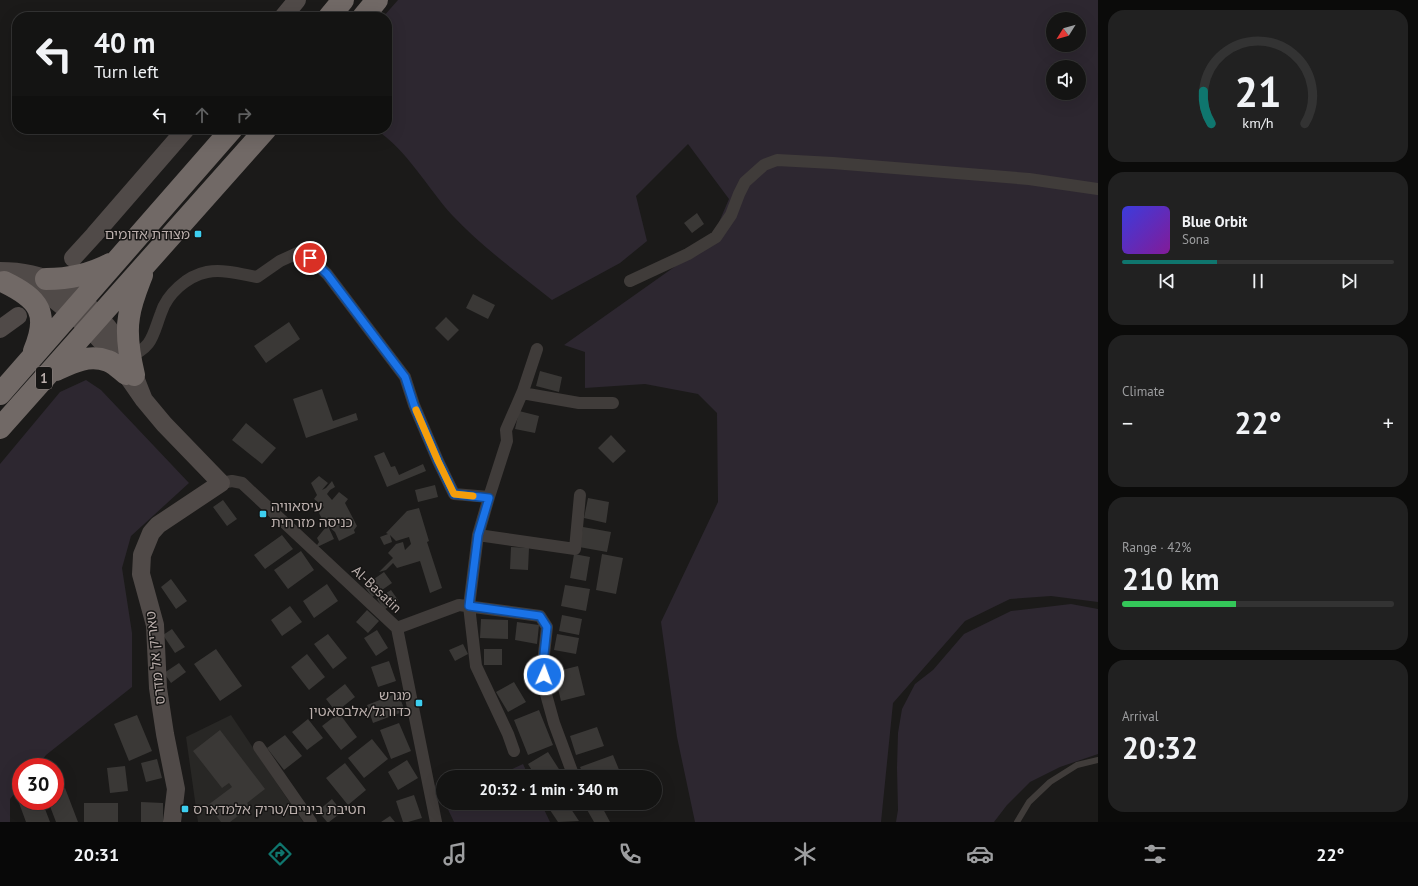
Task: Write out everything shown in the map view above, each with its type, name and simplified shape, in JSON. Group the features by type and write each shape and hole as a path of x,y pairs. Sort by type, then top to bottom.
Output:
{"highway":[{"path":"333,12 343,0"},
{"path":"367,12 377,0"},
{"name":"1","path":"0,394 32,357 71,306 120,258 228,134"},
{"name":"1","path":"0,428 262,134"},
{"path":"46,279 61,279 84,275 100,269 120,258"},
{"path":"49,372 78,359 93,357 124,364 129,317 136,291 146,264"},
{"path":"1,278 35,302 41,317 40,334 32,357"}],"street":[{"path":"287,12 297,0"},
{"path":"73,258 182,134"},
{"path":"630,281 688,254 716,237 731,215 745,182 764,165 777,160 833,162 1029,179 1098,189"},
{"path":"124,364 147,347 152,339 165,303 174,290 190,279 208,272 227,272 257,277 280,261 302,250 327,274 405,377 414,405 454,494 489,498"},
{"path":"1,278 14,271 46,279 59,285 71,306"},
{"path":"1,278 46,293 71,306 94,322 99,337 124,364 144,400 164,424 221,483"},
{"path":"0,329 18,316"},
{"path":"514,751 508,734 476,666 469,606 478,535 507,441 506,430 522,393 537,349"},
{"path":"522,393 579,403 612,403"},
{"name":"Al-Basatin","path":"221,483 232,481 242,483 397,628 436,822"},
{"name":"טאריק אל מדרס","path":"172,822 176,789 158,688 154,625 141,574 142,555 151,533 158,526 221,483"},
{"path":"478,535 575,549 580,495"},
{"path":"397,628 459,605 540,616 547,627 543,663 544,687 554,723 571,770"},
{"path":"259,747 310,822"}],"lane":[{"path":"1017,822 1029,802 1050,782 1076,765 1098,760"}],"shaded area":[{"path":"398,0 1098,0 1098,602 1051,596 1010,599 965,621 893,703 881,822 695,822 677,737 661,622 718,502 717,413 698,394 645,384 585,388 585,352 564,345 711,241 729,199 688,144 636,196 647,241 620,263 552,300 500,259 464,227 452,215 397,147 381,134 392,134 392,12 387,12"},
{"path":"86,380 101,390 189,483 131,536 122,568 132,633 132,687 44,758 12,758 12,797 10,799 10,822 0,822 0,464 60,392"},
{"path":"1071,604 1098,609 1098,754 1060,767 1030,782 1007,805 994,822 896,822 898,810 898,733 902,709 915,684 933,670 964,634 1011,611"},
{"path":"231,715 303,822 198,822 186,737"},
{"path":"523,764 526,770 510,770"},
{"path":"448,810 544,810 550,822 454,822"}],"building":[{"path":"697,213 704,224 692,233 684,223"},
{"path":"473,294 495,305 488,319 466,308"},
{"path":"446,317 459,330 448,341 435,328"},
{"path":"289,322 300,339 266,363 254,346"},
{"path":"540,371 562,377 559,392 536,386"},
{"path":"322,389 333,421 356,413 358,420 306,438 293,399"},
{"path":"519,411 539,416 535,433 515,429"},
{"path":"246,423 276,448 262,464 232,440"},
{"path":"611,435 626,451 613,463 598,448"},
{"path":"384,452 391,467 395,466 399,475 423,464 426,471 387,487 374,456"},
{"path":"319,476 328,483 322,490 332,481 335,487 327,494 332,500 339,492 348,499 345,503 357,526 354,530 355,533 339,541 335,532 328,526 334,539 315,548 319,542 317,538 326,527 319,513 324,507 314,499 317,495 311,483"},
{"path":"435,485 438,497 418,502 415,490"},
{"path":"588,498 609,502 606,523 584,518"},
{"path":"223,500 237,519 227,526 213,507"},
{"path":"419,508 429,541 427,542 442,588 430,593 420,561 397,568 393,563 386,570 379,572 393,558 388,553 396,544 403,542 405,550 411,544 409,537 396,541 390,535 392,542 384,545 380,537 388,534 386,533 407,511"},
{"path":"583,527 611,532 607,552 579,547"},
{"path":"282,535 293,549 265,569 254,555"},
{"path":"511,547 529,548 528,570 510,569"},
{"path":"301,551 314,570 288,589 274,570"},
{"path":"574,554 590,557 586,581 570,578"},
{"path":"602,554 623,558 616,594 596,590"},
{"path":"384,572 392,583 372,597 364,586"},
{"path":"171,579 187,601 176,609 161,587"},
{"path":"327,584 338,601 314,618 303,601"},
{"path":"565,585 590,589 586,611 561,606"},
{"path":"391,590 398,600 384,610 377,599"},
{"path":"290,606 302,622 282,636 271,620"},
{"path":"367,610 379,621 368,633 356,622"},
{"path":"562,615 582,619 579,635 559,631"},
{"path":"481,619 508,620 508,639 480,638"},
{"path":"517,622 539,625 537,644 515,640"},
{"path":"172,629 185,647 175,653 163,635"},
{"path":"377,630 388,648 376,656 364,638"},
{"path":"328,634 347,658 333,669 314,644"},
{"path":"557,634 579,638 576,654 554,650"},
{"path":"463,644 468,654 455,661 449,650"},
{"path":"216,649 242,686 220,701 194,664"},
{"path":"484,649 502,649 502,665 484,665"},
{"path":"307,654 325,677 309,690 291,667"},
{"path":"389,661 396,681 378,687 371,667"},
{"path":"179,663 186,672 171,683 164,673"},
{"path":"578,666 585,695 561,701 554,672"},
{"path":"514,682 526,702 508,712 496,692"},
{"path":"345,684 355,697 336,712 326,699"},
{"path":"398,693 405,711 373,723 367,705"},
{"path":"539,710 553,745 528,755 514,720"},
{"path":"339,713 357,737 341,750 322,726"},
{"path":"137,715 152,751 129,761 114,724"},
{"path":"308,719 323,738 307,750 292,732"},
{"path":"399,723 411,751 391,759 380,730"},
{"path":"597,727 604,746 576,755 570,736"},
{"path":"220,730 265,789 247,803 250,807 230,822 221,822 208,805 232,787 229,783 222,788 193,751"},
{"path":"285,735 302,756 284,770 267,748"},
{"path":"372,739 388,759 364,778 348,758"},
{"path":"548,752 560,770 532,770 528,764"},
{"path":"613,755 619,770 581,770 580,767"},
{"path":"157,759 162,778 146,782 141,763"},
{"path":"407,760 418,778 398,790 388,772"},
{"path":"345,763 366,790 348,805 326,778"},
{"path":"125,766 128,791 110,793 107,768"},
{"path":"64,788 78,822 56,822 51,810 64,810"},
{"path":"414,795 422,818 403,822 396,801"},
{"path":"332,799 342,812 327,822 318,811"},
{"path":"141,802 163,803 163,822 141,822"},
{"path":"84,803 118,803 118,822 84,822"},
{"path":"22,810 45,810 50,822 26,822"},
{"path":"550,810 572,810 579,821 558,822"},
{"path":"587,810 604,810 610,822 594,822"},
{"path":"390,816 395,822 381,822"}],"slow traffic":[{"path":"416,410 454,494 473,496"}],"place":[{"name":"מצודת אדומים","path":"198,234"},
{"name":"עיסאוויה כניסה מזרחית","path":"263,514"},
{"name":"מגרש כדורגל/אלבסאטין","path":"419,703"},
{"name":"חטיבת ביניים/טריק אלמדארס","path":"185,809"}],"route":[{"path":"310,258 327,274 405,377 414,405 454,494 489,498 478,535 469,606 540,616 547,627 543,663 544,675"}]}
